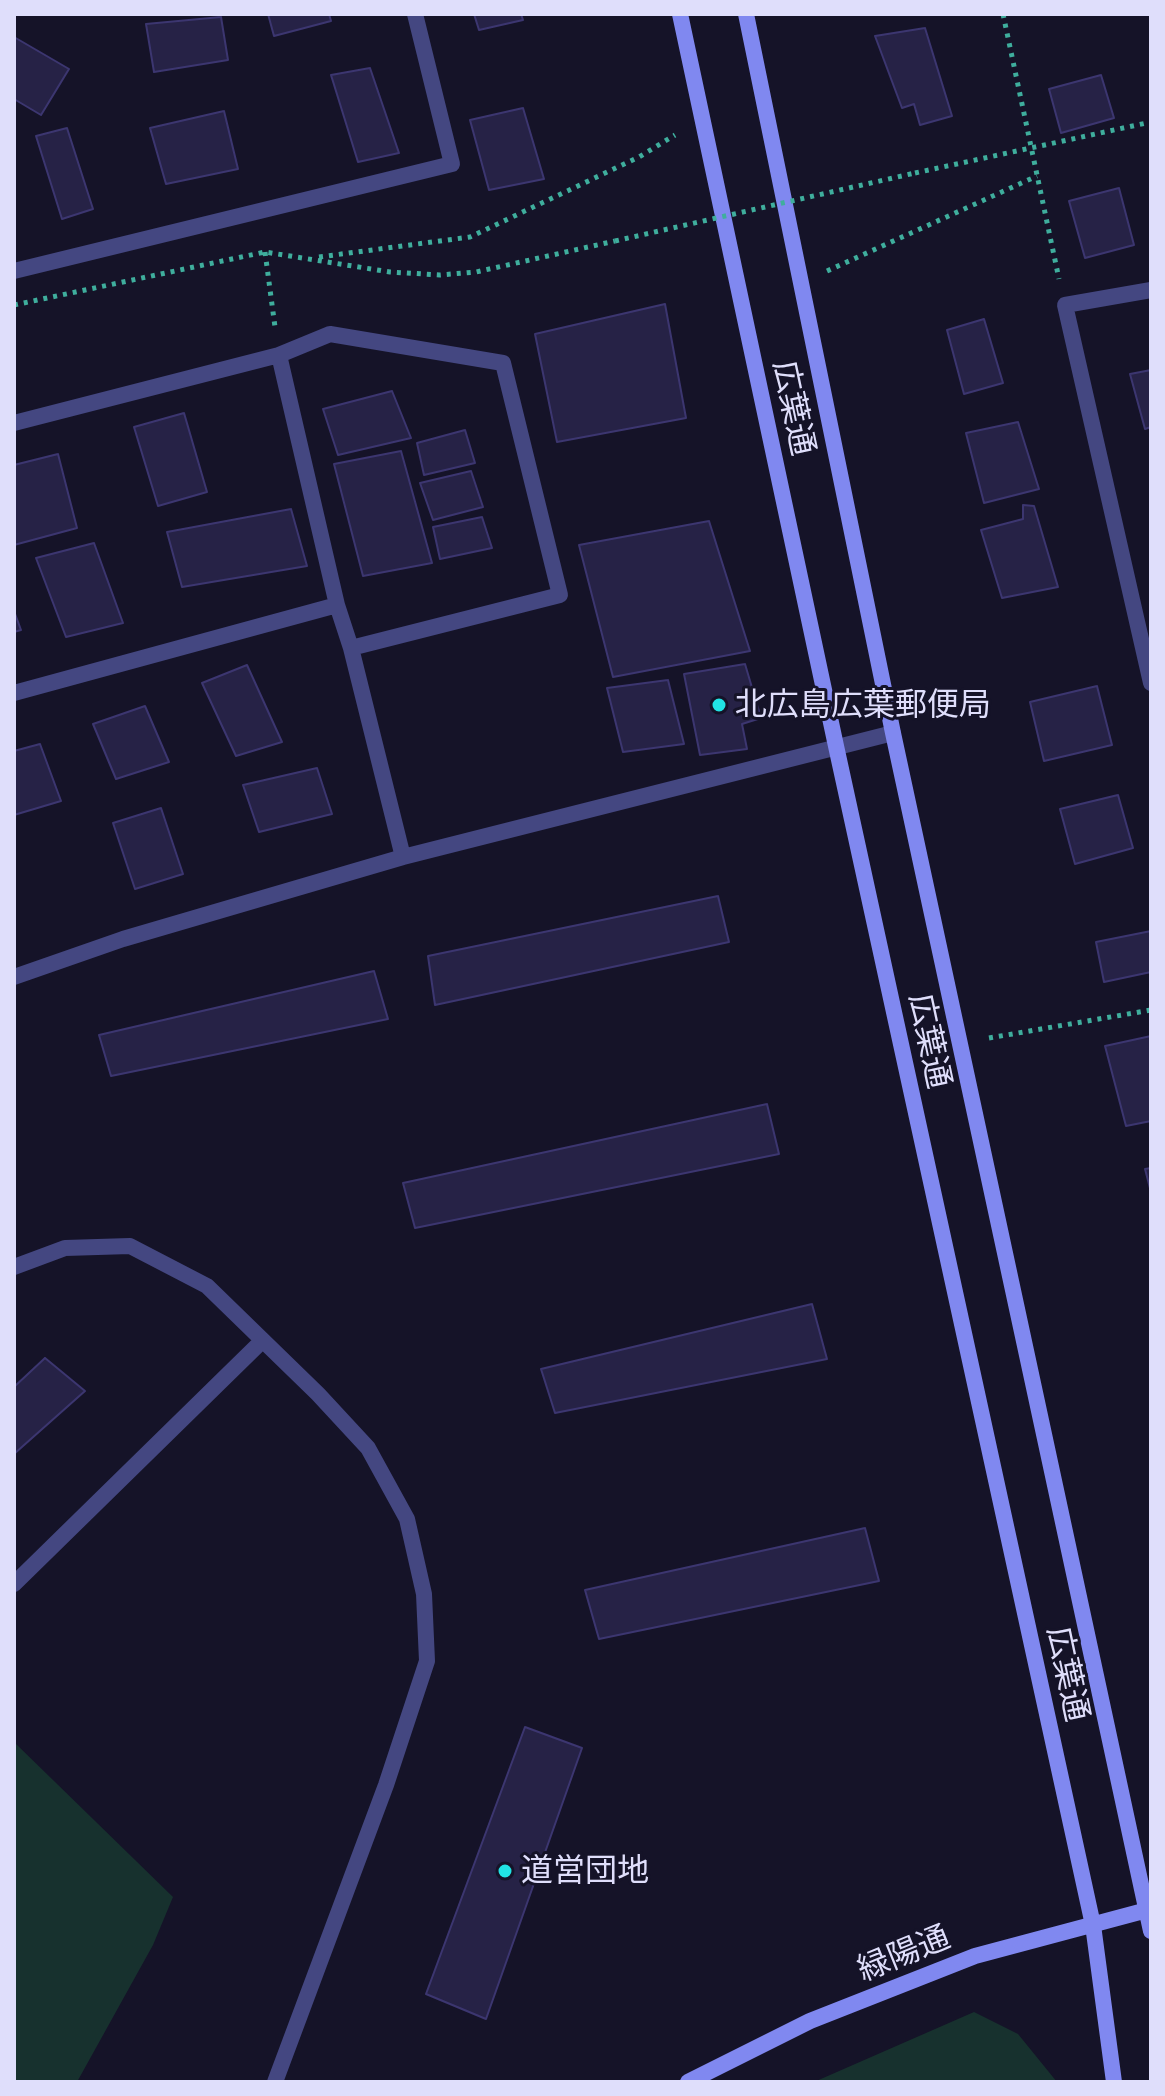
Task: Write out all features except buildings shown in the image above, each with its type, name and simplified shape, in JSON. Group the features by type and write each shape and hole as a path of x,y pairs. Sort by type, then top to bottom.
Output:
{"street":[{"path":"14,271 452,164 415,14"},
{"name":"広葉通","path":"680,14 1093,1925 1114,2082"},
{"name":"広葉通","path":"746,14 893,733 1150,1910 1151,1931"},
{"path":"1151,290 1065,305 1151,683"},
{"path":"14,423 279,355 330,334 503,363 560,595 351,648"},
{"path":"279,355 337,605 351,648 403,857"},
{"path":"14,693 337,605"},
{"path":"14,977 123,939 403,857 893,733"},
{"path":"14,1267 65,1248 130,1246 207,1286 318,1394 368,1448 407,1519 424,1594 427,1661 386,1785 275,2082"},
{"path":"14,1584 262,1341"},
{"name":"緑陽通","path":"688,2082 810,2021 975,1956 1150,1910"}],"path":[{"path":"1003,14 1065,305"},
{"path":"310,259 470,237 639,157 702,118"},
{"path":"14,305 265,252 390,272 440,275 476,272 1151,122"},
{"path":"801,283 1037,176"},
{"path":"265,252 279,355"},
{"path":"960,1043 1151,1010"}],"green space":[{"path":"14,1742 173,1897 153,1945 77,2082 14,2082"},
{"path":"974,2012 1018,2034 1057,2082 814,2082"}],"place":[{"name":"北広島広葉郵便局","path":"719,705"},
{"name":"道営団地","path":"505,1871"}]}
